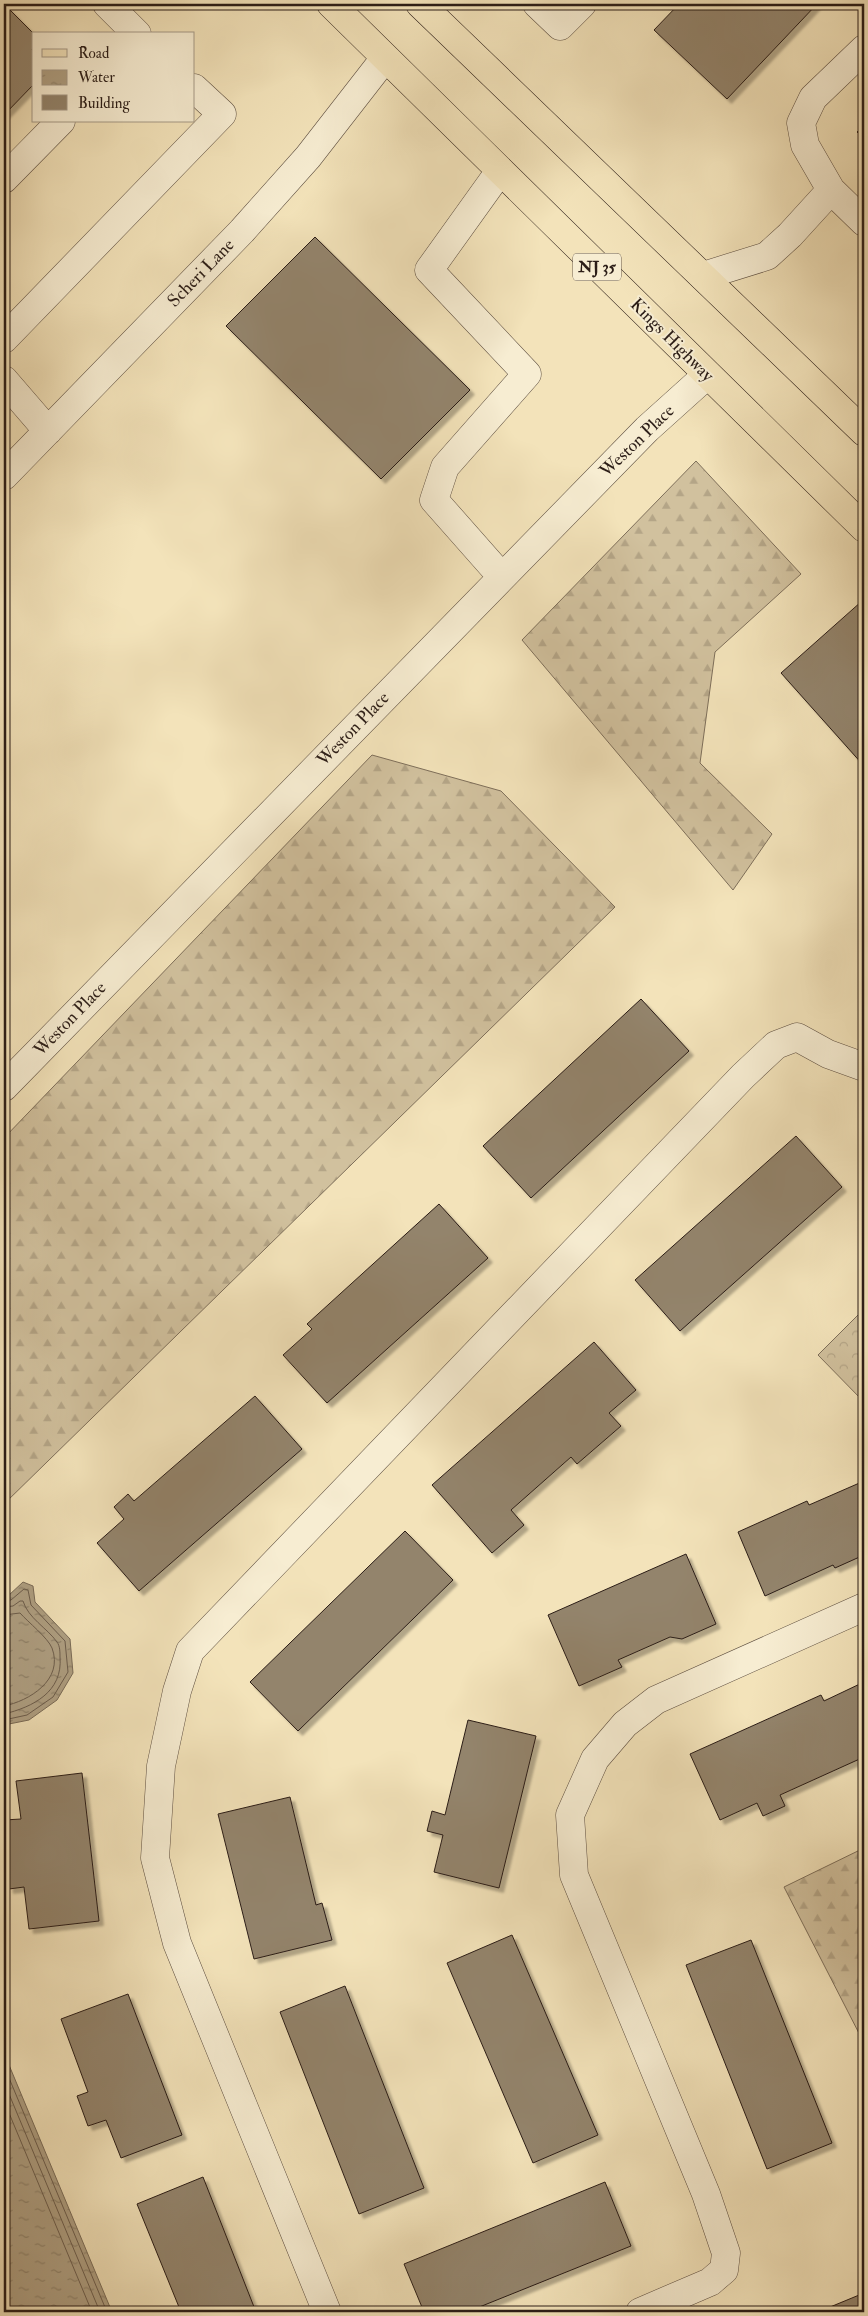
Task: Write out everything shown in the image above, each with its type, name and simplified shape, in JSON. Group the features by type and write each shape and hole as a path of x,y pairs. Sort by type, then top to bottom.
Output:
{"main road":[{"name":"Kings Highway","path":"331,4 864,528"},
{"path":"420,4 864,432"}],"street":[{"path":"107,4 136,32"},
{"path":"537,4 560,26 582,4"},
{"path":"864,49 813,98 801,123 805,145 831,190 864,222"},
{"name":"Scheri Lane","path":"4,476 242,231 308,157 385,58"},
{"path":"4,338 222,114 195,89"},
{"path":"4,179 60,122"},
{"path":"500,171 429,270 527,374 445,467 434,500 502,577"},
{"path":"703,276 767,256 790,235 831,190"},
{"name":"Weston Place","path":"4,1088 647,429 707,375"},
{"path":"4,380 48,431"},
{"path":"327,2312 177,1943 155,1858 161,1766 177,1691 190,1651 736,1083 776,1045 797,1037 828,1054 864,1067"},
{"path":"640,2312 710,2282 724,2270 726,2253 706,2194 574,1875 570,1815 595,1759 625,1724 656,1700 864,1607"}],"green space":[{"path":"696,461 801,574 715,652 700,763 772,834 733,890 522,640"},
{"path":"372,755 501,791 615,907 4,1504 4,1138"},
{"path":"858,1315 864,1321 864,1398 862,1400 818,1355"},
{"path":"864,1848 864,2043 784,1887"}],"water":[{"path":"23,1582 33,1586 35,1602 70,1639 73,1673 57,1700 29,1720 4,1725 4,1596 8,1596"},
{"path":"4,2053 112,2312 4,2312"}],"building":[{"path":"4,4 32,32 32,86 4,115"},
{"path":"679,4 817,4 727,99 654,30"},
{"path":"864,125 864,139 857,132"},
{"path":"315,237 470,390 381,479 226,326"},
{"path":"862,601 864,603 864,766 781,673"},
{"path":"641,999 689,1051 531,1198 483,1146"},
{"path":"796,1136 842,1187 680,1331 635,1280"},
{"path":"439,1204 488,1258 327,1403 283,1355 312,1329 307,1324"},
{"path":"594,1342 636,1390 609,1413 621,1426 577,1464 571,1457 511,1510 524,1525 492,1553 432,1485"},
{"path":"255,1396 302,1449 139,1591 97,1543 124,1519 114,1507 128,1494 134,1501"},
{"path":"864,1481 864,1555 835,1568 833,1565 765,1596 738,1532 807,1501 809,1505"},
{"path":"405,1531 453,1580 298,1731 250,1682"},
{"path":"686,1554 716,1624 682,1639 670,1637 618,1660 622,1667 579,1686 548,1615"},
{"path":"864,1682 864,1757 780,1795 785,1806 763,1816 757,1803 720,1820 690,1754 821,1695 824,1701"},
{"path":"468,1720 536,1736 499,1888 434,1872 443,1835 427,1831 432,1811 445,1815"},
{"path":"82,1773 99,1921 29,1929 24,1887 9,1889 4,1847 4,1820 21,1819 16,1781"},
{"path":"290,1797 316,1905 322,1903 332,1940 254,1959 218,1814"},
{"path":"512,1935 598,2135 533,2163 447,1963"},
{"path":"751,1940 832,2143 767,2169 686,1965"},
{"path":"345,1986 424,2188 359,2214 280,2012"},
{"path":"128,1994 182,2135 121,2158 106,2120 88,2126 77,2096 88,2092 61,2019"},
{"path":"203,2177 256,2312 181,2312 137,2204"},
{"path":"605,2182 631,2246 467,2312 424,2312 404,2264"},
{"path":"864,2293 864,2312 818,2312"}]}
